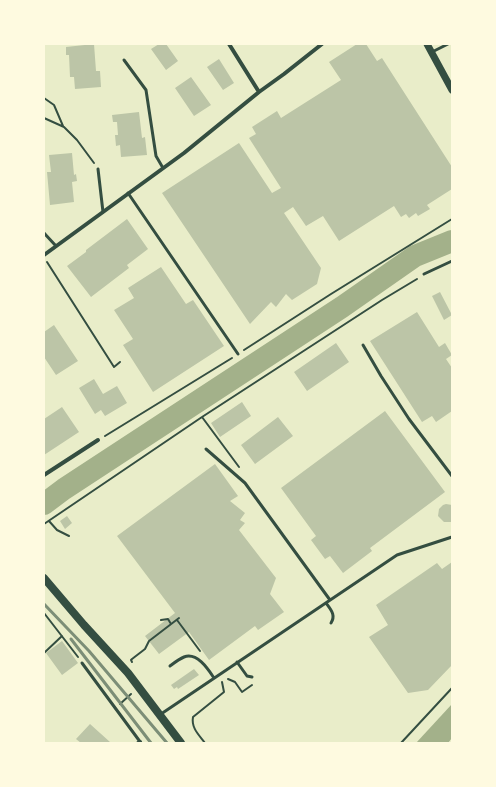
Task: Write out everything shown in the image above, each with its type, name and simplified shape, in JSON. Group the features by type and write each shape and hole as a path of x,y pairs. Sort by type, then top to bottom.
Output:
{"main road":[{"path":"44,578 128,673 181,743"}],"street":[{"path":"229,44 259,92"},
{"path":"44,256 184,153 259,92 322,44"},
{"path":"428,44 452,90"},
{"path":"44,475 98,440"}],"lane":[{"path":"432,52 448,44"},
{"path":"124,60 146,90 156,156 162,168"},
{"path":"98,169 103,212"},
{"path":"128,193 238,354"},
{"path":"44,234 56,246"},
{"path":"424,274 452,261"},
{"path":"363,345 409,419 452,476"},
{"path":"206,449 245,482 330,600"},
{"path":"160,715 397,555 452,537"},
{"path":"326,603 334,615 331,623"},
{"path":"170,666 185,656 194,658 201,661 214,678"},
{"path":"237,662 247,676 252,678"},
{"path":"82,663 140,742"}],"path":[{"path":"44,98 54,105 64,127 77,140 98,169"},
{"path":"44,118 64,127"},
{"path":"98,440 452,219"},
{"path":"44,256 114,367 120,362"},
{"path":"44,524 202,417 424,274"},
{"path":"202,417 240,468"},
{"path":"48,521 57,530 69,536"},
{"path":"44,613 82,663"},
{"path":"161,620 168,619 171,624"},
{"path":"132,658 145,649 149,641 178,619 187,633"},
{"path":"44,653 62,636"},
{"path":"205,743 192,723 193,717 224,692 221,679 229,679 235,682 242,692 253,685"},
{"path":"401,743 452,688"}],"shaded area":[{"path":"452,704 452,738 448,743 416,743"}],"building":[{"path":"94,44 96,71 100,71 101,87 75,89 74,77 70,77 69,55 66,55 66,47"},
{"path":"159,44 166,44 178,61 166,70 151,49"},
{"path":"357,44 366,44 377,61 382,58 452,167 452,189 427,205 430,209 418,216 416,213 409,218 406,214 401,217 394,206 339,241 323,216 306,226 293,207 284,213 321,268 317,284 292,300 286,294 276,307 271,302 250,324 162,193 239,143 272,193 281,188 249,138 256,134 252,127 277,111 281,118 341,80 329,62"},
{"path":"219,59 234,83 223,90 207,67"},
{"path":"191,77 211,105 194,116 175,88"},
{"path":"139,112 142,138 145,137 147,155 121,157 120,145 116,146 115,135 118,135 117,122 113,122 112,115"},
{"path":"72,153 74,175 76,174 77,181 72,182 74,202 50,205 47,172 51,172 49,155"},
{"path":"127,219 148,249 127,265 129,268 91,297 67,266"},
{"path":"161,267 186,304 193,300 224,346 153,392 123,345 133,339 114,310 134,298 128,288"},
{"path":"440,292 452,315 444,320 432,296"},
{"path":"417,312 439,347 445,343 452,355 446,359 452,368 452,411 436,422 432,416 422,422 370,341"},
{"path":"54,325 78,361 56,375 44,357 44,332"},
{"path":"336,343 349,362 307,391 294,372"},
{"path":"94,379 103,394 117,386 127,403 105,416 101,410 95,414 79,388"},
{"path":"242,402 251,416 220,437 211,423"},
{"path":"62,407 79,432 44,455 44,419"},
{"path":"385,411 445,492 370,548 372,551 343,573 330,556 325,559 311,540 316,536 281,488"},
{"path":"278,417 293,436 255,464 241,445"},
{"path":"215,464 238,496 230,501 245,513 240,520 245,523 239,530 276,578 270,594 284,612 258,630 255,626 209,660 189,632 159,654 145,636 175,613 117,536"},
{"path":"446,504 452,505 452,522 444,522 438,516 439,509"},
{"path":"67,516 72,523 65,529 60,521"},
{"path":"452,562 452,665 428,690 408,693 369,637 388,625 376,605 437,563 442,569"},
{"path":"62,641 78,663 62,675 46,653"},
{"path":"194,669 199,675 178,689 177,687 174,689 171,685"},
{"path":"90,724 110,742 81,743 76,739"}],"waterway":[{"path":"44,504 64,489 342,307 415,256 452,241"}],"railway":[{"path":"44,604 89,651 167,743"},
{"path":"71,639 151,743"}]}
